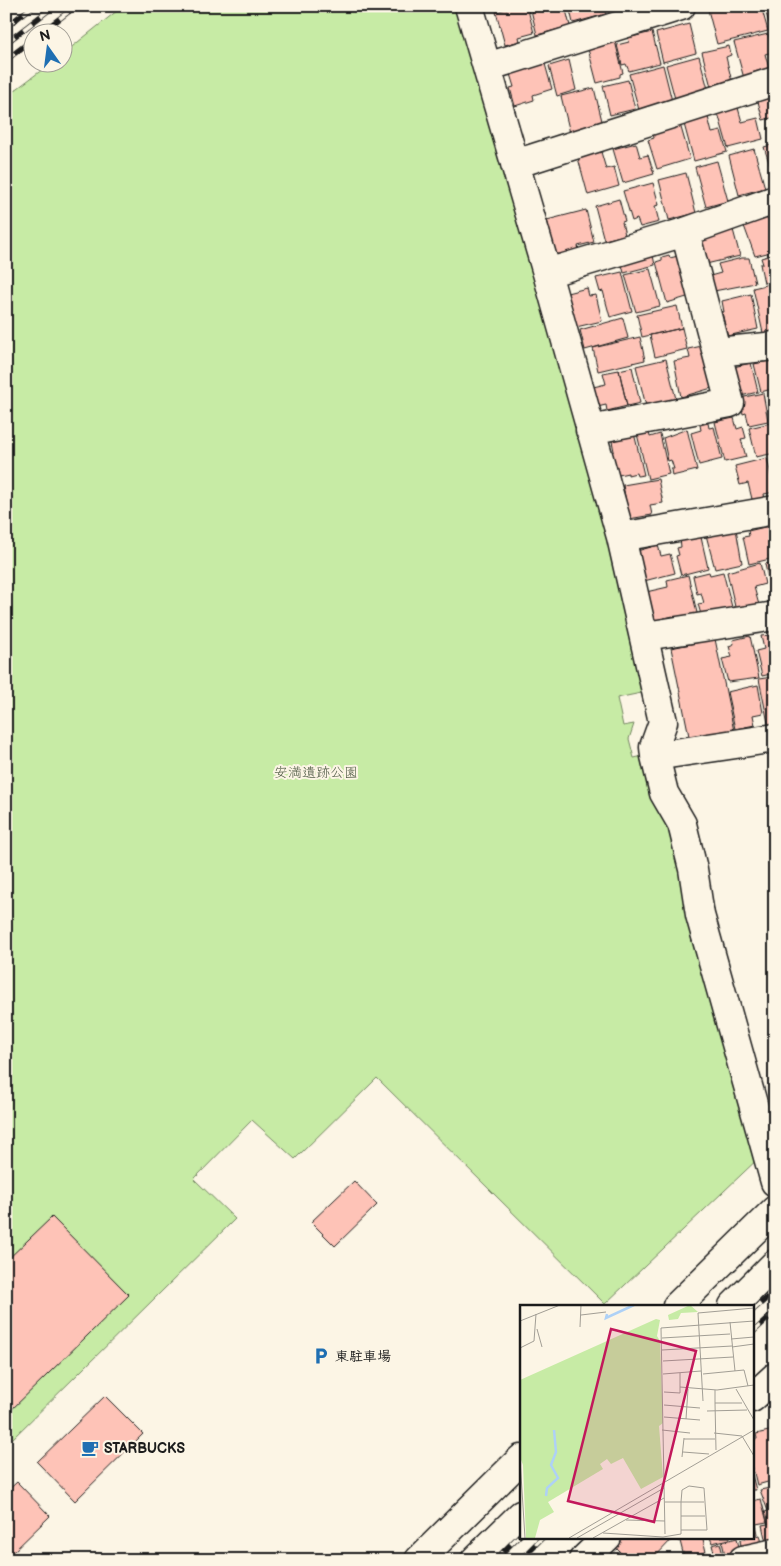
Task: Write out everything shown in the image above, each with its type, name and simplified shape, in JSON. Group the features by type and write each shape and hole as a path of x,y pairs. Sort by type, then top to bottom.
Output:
{"street":[{"path":"469,6 547,273 621,537 663,722 654,747 655,756 664,793 682,824 693,869 700,915 775,1182"},
{"path":"487,67 681,6"},
{"path":"515,164 775,81"},
{"path":"547,273 685,232 775,200"},
{"path":"590,430 730,403 685,232"},
{"path":"717,352 775,346"},
{"path":"621,537 775,510"},
{"path":"645,636 775,616"},
{"path":"655,756 775,738"},
{"path":"678,1305 775,1210"},
{"path":"734,1305 775,1264"},
{"path":"754,1396 775,1377"},
{"path":"419,1560 520,1460"},
{"path":"475,1560 520,1516"},
{"path":"583,1560 606,1538"},
{"path":"743,1560 775,1553"}],"green space":[{"name":"安満遺跡公園","path":"123,6 454,6 581,433 626,605 646,692 617,698 623,726 634,724 629,739 634,758 648,755 762,1155 605,1304 377,1078 295,1159 252,1120 194,1179 235,1219 6,1445 6,97 39,72 72,72 72,47"}],"building":[{"path":"516,6 527,6 534,33 519,37 520,41 505,45 496,12"},
{"path":"530,6 565,6 570,26 537,35"},
{"path":"569,6 604,6 606,14 573,23"},
{"path":"607,6 644,6 609,14"},
{"path":"707,6 761,6 768,31 717,44"},
{"path":"764,6 775,6 775,22 769,23"},
{"path":"689,24 696,53 663,62 656,33"},
{"path":"775,28 775,45 770,29"},
{"path":"652,32 660,63 629,71 626,64 622,65 617,45 629,42 628,38"},
{"path":"768,34 773,52 765,54 771,75 745,82 734,42"},
{"path":"615,41 623,73 620,74 620,77 597,83 588,49"},
{"path":"729,46 731,55 726,57 732,82 711,87 702,52"},
{"path":"699,56 708,89 675,99 666,65"},
{"path":"569,60 576,90 557,96 549,66"},
{"path":"545,64 552,89 533,95 534,100 515,106 510,88 514,87 510,74"},
{"path":"663,65 672,101 639,110 629,74"},
{"path":"628,80 635,109 610,115 603,86"},
{"path":"594,88 603,125 570,133 561,96"},
{"path":"775,93 775,117 763,120 757,98"},
{"path":"738,108 742,122 758,118 763,139 728,148 718,113"},
{"path":"708,117 712,133 721,131 727,152 694,161 684,124"},
{"path":"680,124 690,159 657,169 648,140 654,138 653,132"},
{"path":"636,143 640,157 648,155 654,174 623,183 613,149"},
{"path":"775,144 775,181 764,147"},
{"path":"754,149 765,188 739,195 729,156"},
{"path":"601,152 606,169 614,167 619,186 588,195 578,158"},
{"path":"717,161 728,201 706,207 695,167"},
{"path":"686,173 696,213 669,220 659,180"},
{"path":"653,183 659,205 655,206 659,222 640,227 637,219 632,221 623,191"},
{"path":"619,199 625,221 622,222 625,235 604,240 595,206"},
{"path":"586,210 594,242 578,246 580,252 557,259 547,220"},
{"path":"772,215 775,227 775,251 755,256 744,226 749,225 748,220"},
{"path":"732,226 740,256 706,264 699,235"},
{"path":"652,251 655,265 624,273 621,261"},
{"path":"775,254 775,281 764,283 760,264 763,264 761,258"},
{"path":"669,255 670,258 678,256 690,296 667,303 656,262 662,260 662,257"},
{"path":"749,258 755,283 714,291 710,276 721,273 718,264"},
{"path":"650,269 660,306 636,312 625,275"},
{"path":"622,272 632,311 610,317 603,291 600,292 596,278"},
{"path":"770,284 771,288 775,288 775,330 763,333 753,288"},
{"path":"587,288 589,296 596,295 602,321 576,327 567,293"},
{"path":"751,294 758,329 727,336 722,312 724,312 722,301"},
{"path":"677,306 682,328 642,337 637,315"},
{"path":"623,318 628,338 585,350 580,330"},
{"path":"682,328 687,349 655,357 650,335"},
{"path":"640,337 645,360 598,371 593,348"},
{"path":"702,346 712,388 681,397 674,361 690,358 688,349"},
{"path":"666,359 677,403 647,410 636,366"},
{"path":"774,360 775,388 761,392 754,364"},
{"path":"751,363 758,392 736,397 729,368"},
{"path":"632,367 640,403 627,406 619,370"},
{"path":"619,370 627,406 607,411 606,405 593,408 589,388 606,384 603,373"},
{"path":"763,393 768,421 749,425 746,413 743,414 740,398"},
{"path":"734,418 737,429 743,427 746,438 741,439 746,457 725,462 715,422"},
{"path":"775,422 775,453 756,457 749,428"},
{"path":"708,423 709,428 714,427 722,459 699,465 691,433 701,430 700,425"},
{"path":"687,429 697,470 672,476 671,469 674,469 671,460 668,461 663,438"},
{"path":"649,432 650,437 660,434 669,474 648,479 637,434"},
{"path":"634,433 644,475 637,476 636,473 628,475 628,473 614,476 608,453 614,451 612,441"},
{"path":"767,458 775,492 764,494 765,500 753,503 748,483 740,485 735,466"},
{"path":"771,459 775,459 775,475"},
{"path":"658,479 663,503 650,505 652,515 629,519 623,485"},
{"path":"775,520 775,542 771,521"},
{"path":"769,526 775,554 769,555 770,559 749,564 743,537 749,536 748,531"},
{"path":"736,529 742,563 715,569 706,535"},
{"path":"700,533 708,568 681,575 676,556 679,555 677,548 681,547 680,538"},
{"path":"658,545 661,556 670,554 675,573 644,581 637,551"},
{"path":"775,562 775,608 774,608 765,564"},
{"path":"760,563 765,584 754,587 759,605 736,611 727,572"},
{"path":"709,572 710,575 723,572 733,611 702,618 698,604 704,603 701,593 697,594 693,576"},
{"path":"688,575 698,617 679,621 678,617 673,618 673,616 653,621 646,592 668,587 667,580"},
{"path":"775,627 775,673 762,676 756,651 764,649 761,636 770,635 769,629"},
{"path":"750,636 759,678 728,682 722,659 732,657 729,646 734,644 733,640"},
{"path":"715,639 734,731 690,741 671,648"},
{"path":"772,677 775,680 775,727 769,728 759,679"},
{"path":"758,685 763,713 753,715 755,725 735,729 727,692"},
{"path":"354,1181 377,1205 335,1246 311,1222"},
{"path":"52,1217 129,1295 7,1414 6,1261"},
{"name":"STARBUCKS","path":"105,1396 143,1434 75,1501 37,1462"},
{"path":"775,1401 775,1422 770,1405"},
{"path":"773,1430 775,1480 757,1485 754,1473 754,1440 757,1439 756,1434"},
{"path":"17,1482 50,1516 7,1558 6,1492"},
{"path":"775,1487 775,1545 767,1547 762,1525 768,1524 765,1512 768,1511 760,1490"},
{"path":"761,1499 767,1522 756,1524 758,1534 754,1535 754,1501"},
{"path":"760,1535 763,1547 742,1552 740,1540"},
{"path":"621,1538 673,1538 652,1560 628,1560 614,1546"},
{"path":"679,1538 705,1538 703,1539 706,1552 684,1557"},
{"path":"710,1538 730,1538 730,1539 712,1543"},
{"path":"737,1538 740,1552 725,1555 722,1542"},
{"path":"720,1543 723,1555 715,1556 712,1545"}],"railway":[{"path":"6,9 10,6"},
{"path":"6,27 33,6"},
{"path":"6,43 54,6"},
{"path":"55,22 76,6"},
{"path":"6,60 22,48"},
{"path":"754,1309 775,1291"},
{"path":"754,1331 775,1312"},
{"path":"495,1560 520,1535"},
{"path":"520,1560 542,1538"}],"place":[{"name":"東駐車場","path":"321,1356"},
{"name":"STARBUCKS","path":"90,1448"}]}
